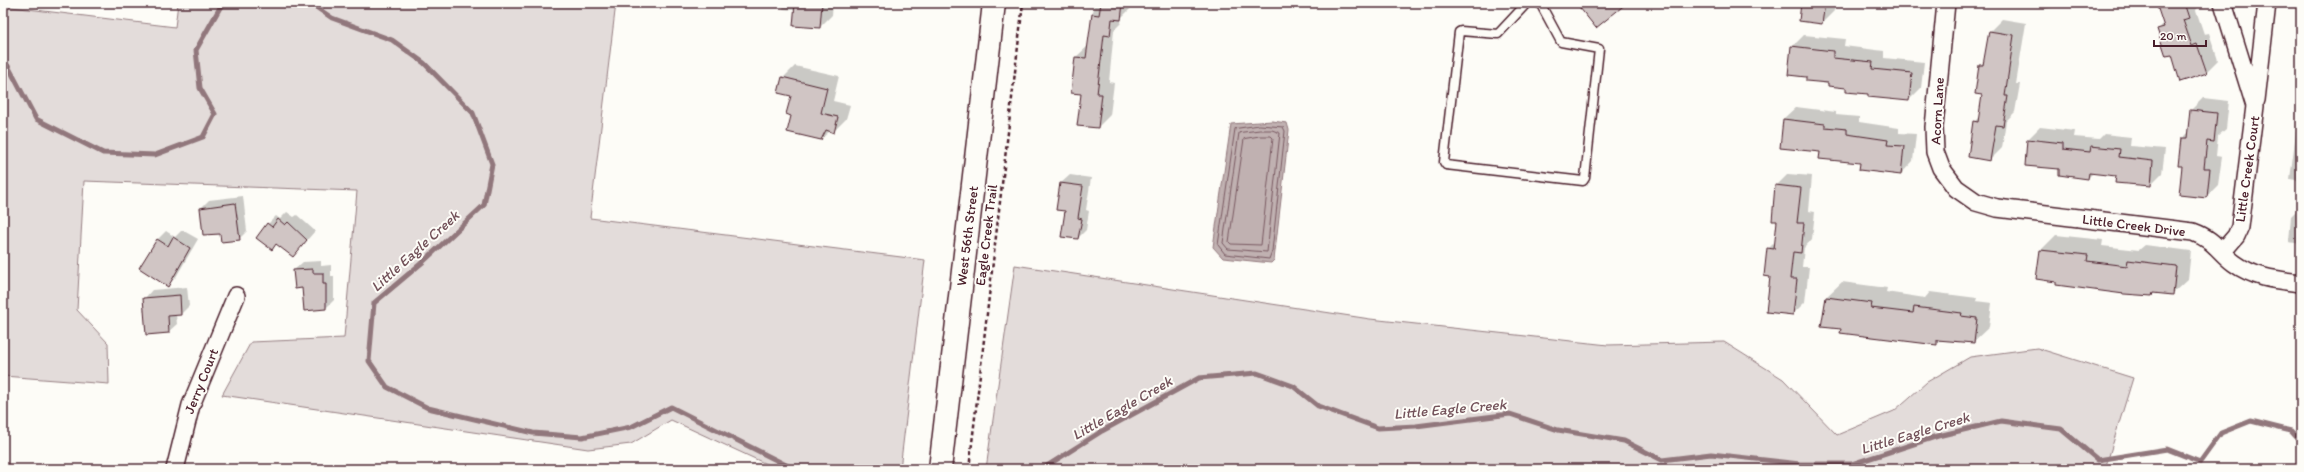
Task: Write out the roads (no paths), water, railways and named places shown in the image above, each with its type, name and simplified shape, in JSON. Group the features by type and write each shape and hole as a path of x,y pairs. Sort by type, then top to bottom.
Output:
{"main road":[{"name":"West 56th Street","path":"940,469 994,3"}],"street":[{"name":"Acorn Lane","path":"1946,3 1934,144 1945,175 1956,188 1976,202"},
{"name":"Little Creek Court","path":"2223,3 2255,106"},
{"name":"Little Creek Court","path":"2223,251 2236,236 2240,227 2268,3"},
{"name":"Little Creek Drive","path":"1976,202 1997,208 2184,230 2202,235 2223,251 2236,264 2251,274 2268,279 2301,283"},
{"name":"Jerry Court","path":"175,469 191,405 236,296"}],"lane":[{"path":"1527,3 1498,34 1459,32 1444,162 1446,165 1583,181 1585,178 1599,49 1561,42 1540,3"}],"water":[{"path":"1272,121 1287,123 1289,130 1274,260 1271,263 1223,258 1213,247 1231,124"}],"waterway":[{"name":"Little Eagle Creek","path":"3,63 8,66 36,119 103,153 155,155 203,137 215,114 200,88 196,50 222,4 231,3"},
{"name":"Little Eagle Creek","path":"310,3 332,18 392,40 424,63 473,113 492,164 484,205 424,261 374,303 369,361 387,387 428,408 533,433 582,437 631,427 671,407 792,468 799,469"},
{"name":"Little Eagle Creek","path":"1042,469 1102,431 1199,378 1257,373 1293,386 1318,406 1378,428 1416,426 1510,414 1558,430 1624,441 1662,460 1711,454 1800,464 1852,464 1938,436 2001,421 2061,429 2098,460 2167,449 2200,462 2221,433 2251,421 2291,431 2301,442"}]}
